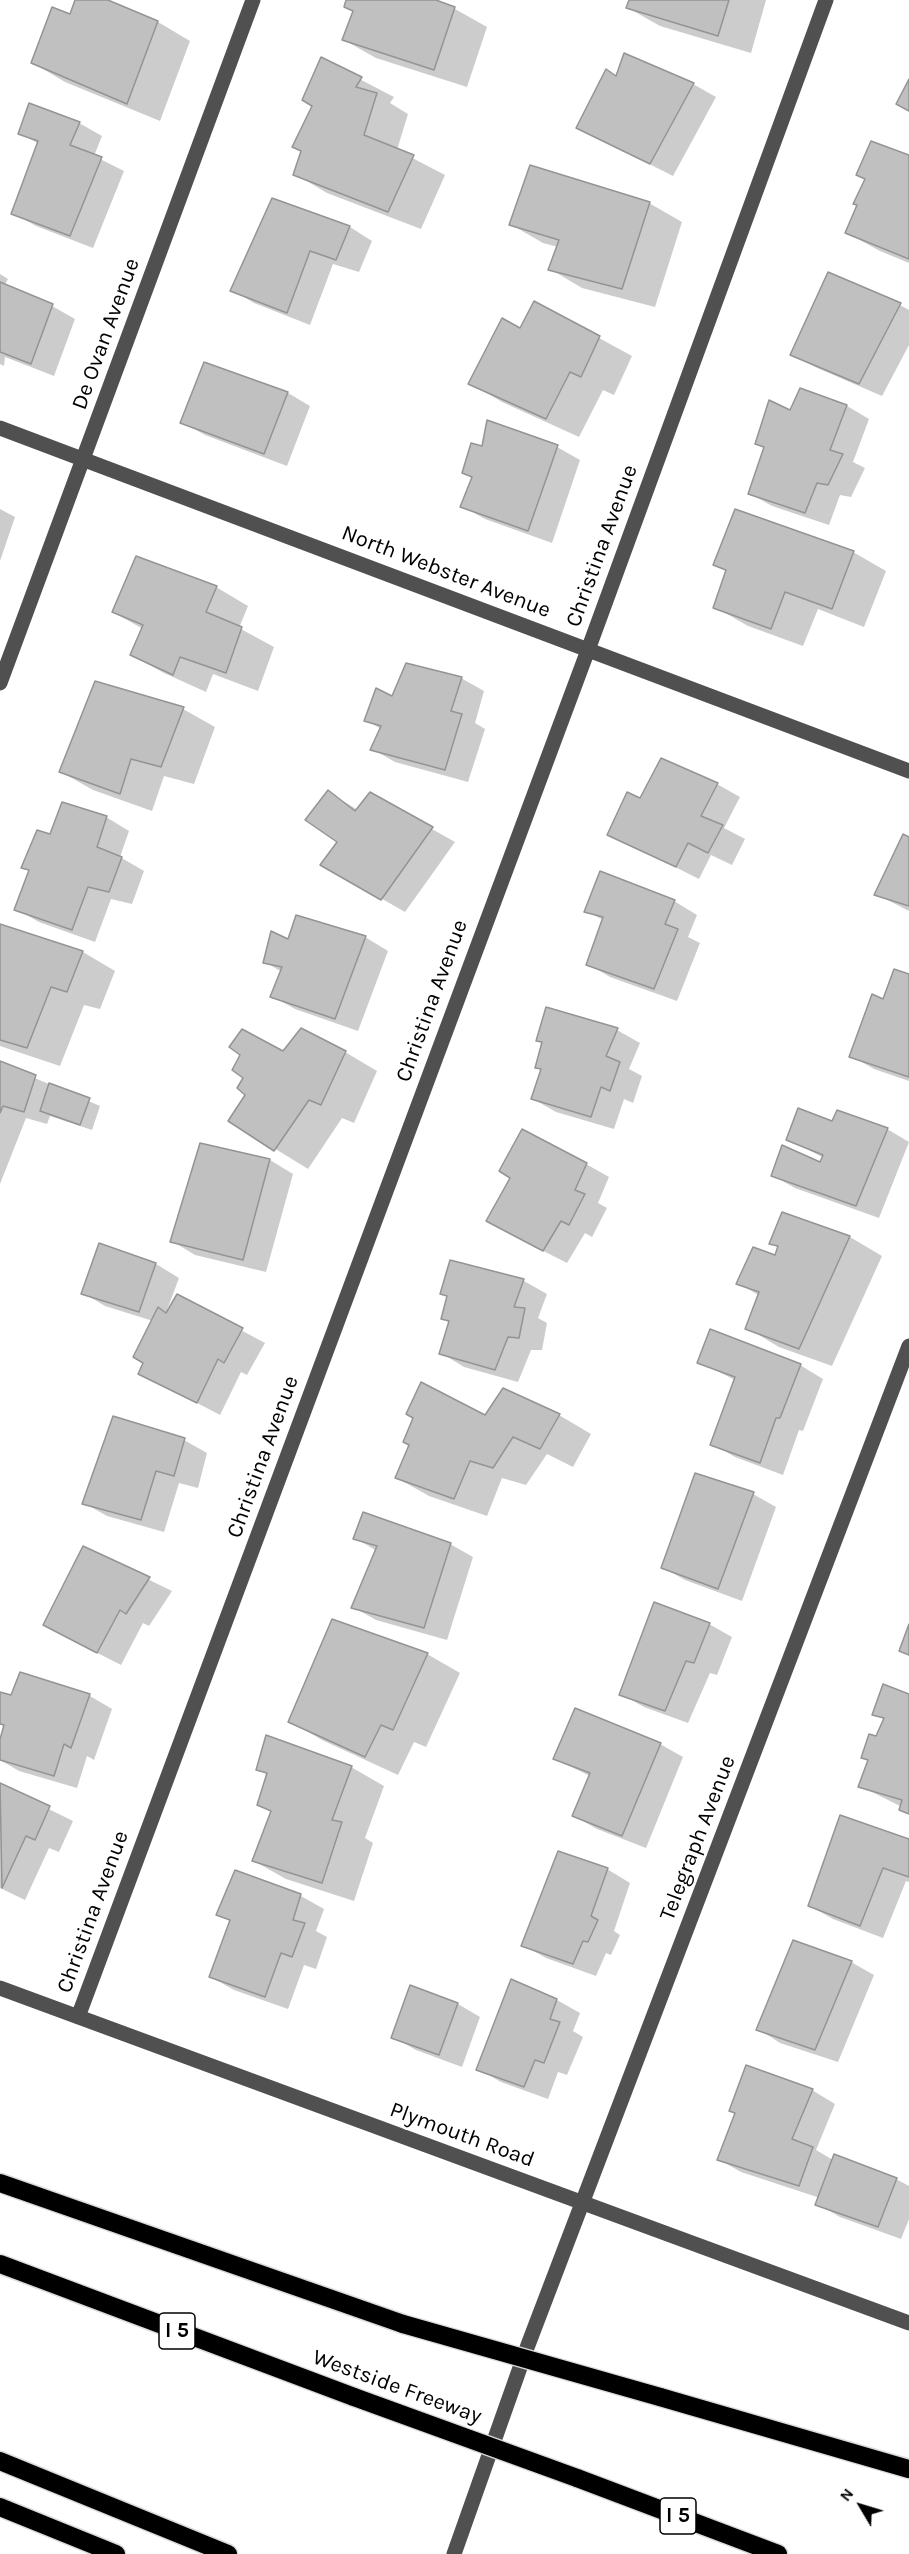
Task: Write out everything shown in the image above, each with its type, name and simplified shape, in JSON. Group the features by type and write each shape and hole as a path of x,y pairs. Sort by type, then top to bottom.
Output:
{"highway":[{"path":"0,2183 403,2324 909,2469"},
{"name":"Westside Freeway","path":"0,2264 778,2554"},
{"path":"0,2462 228,2554"},
{"path":"0,2507 116,2554"}],"street":[{"name":"De Ovan Avenue","path":"0,683 253,0"},
{"name":"Christina Avenue","path":"78,2017 588,650 826,0"},
{"name":"North Webster Avenue","path":"0,428 909,771"},
{"name":"Telegraph Avenue","path":"454,2554 528,2345 909,1346"},
{"name":"Plymouth Road","path":"0,1988 909,2323"}],"building":[{"path":"75,0 108,0 158,21 127,104 31,63 52,7 70,14"},
{"path":"346,0 436,0 455,7 434,70 342,40 353,11 344,7"},
{"path":"629,0 729,0 718,36 626,8"},
{"path":"624,53 694,83 650,164 576,128 606,69 616,76"},
{"path":"321,57 362,77 356,87 377,93 364,135 414,155 388,212 293,175 301,151 292,147 312,106 302,100"},
{"path":"909,79 909,111 896,104"},
{"path":"29,103 80,122 70,145 102,157 70,236 11,214 38,141 18,134"},
{"path":"871,141 909,155 909,259 845,233 857,205 853,204 865,179 856,175"},
{"path":"530,165 650,202 622,289 548,270 559,240 509,225"},
{"path":"272,198 350,226 336,260 310,251 287,313 230,291"},
{"path":"828,272 901,303 859,384 790,355"},
{"path":"0,282 53,304 31,364 0,352"},
{"path":"534,301 600,336 581,377 570,372 546,419 468,384 502,318 520,328"},
{"path":"204,362 288,392 264,454 180,423"},
{"path":"800,388 847,405 830,450 843,454 828,485 817,483 805,513 748,494 764,447 755,444 769,400 790,410"},
{"path":"487,420 558,445 528,531 460,507 472,477 462,473 471,443 482,446"},
{"path":"735,509 854,551 832,609 785,592 771,629 713,608 726,570 713,565"},
{"path":"136,556 217,586 206,612 242,627 226,673 180,657 173,675 130,655 143,625 112,612"},
{"path":"406,663 462,677 451,711 462,714 445,770 370,750 381,726 364,721 376,688 392,696"},
{"path":"95,681 184,707 161,767 131,759 120,794 59,772"},
{"path":"661,758 718,783 701,816 723,825 708,853 688,843 676,867 607,835 627,792 640,798"},
{"path":"328,790 355,811 370,792 433,827 381,900 320,865 337,842 305,820"},
{"path":"62,802 107,816 97,847 122,857 109,892 88,887 72,930 14,910 29,870 21,868 37,830 50,834"},
{"path":"903,834 909,837 909,906 874,895"},
{"path":"600,871 675,900 665,924 678,929 654,989 586,965 603,917 584,912"},
{"path":"296,915 366,936 335,1019 270,997 282,967 263,963 271,931 288,939"},
{"path":"0,924 83,951 67,992 51,987 27,1048 0,1040"},
{"path":"894,969 909,974 909,1077 849,1057 872,994 883,999"},
{"path":"546,1007 618,1028 606,1056 620,1062 610,1091 601,1087 591,1117 531,1099 541,1069 535,1068 542,1042 536,1041"},
{"path":"301,1028 346,1051 321,1105 309,1100 274,1151 228,1121 245,1095 237,1088 243,1078 232,1070 240,1055 229,1047 242,1029 283,1051"},
{"path":"0,1061 36,1075 24,1112 3,1106 0,1113"},
{"path":"49,1083 90,1098 80,1125 40,1111"},
{"path":"798,1108 832,1121 837,1110 888,1128 856,1206 771,1176 782,1145 820,1162 823,1155 786,1140"},
{"path":"522,1129 587,1163 575,1190 585,1194 569,1225 561,1221 543,1251 486,1221 510,1178 499,1171"},
{"path":"200,1143 270,1159 243,1260 170,1242"},
{"path":"782,1212 850,1236 799,1349 745,1329 759,1292 736,1284 753,1247 775,1255 778,1246 769,1244"},
{"path":"99,1243 156,1263 139,1312 81,1294"},
{"path":"450,1260 524,1279 514,1307 525,1308 519,1338 508,1337 495,1370 439,1354 449,1321 441,1319 447,1296 440,1294"},
{"path":"177,1294 243,1328 224,1363 218,1359 197,1403 138,1374 143,1363 133,1357 158,1307 166,1313"},
{"path":"710,1329 801,1364 780,1418 776,1418 760,1463 710,1445 735,1377 697,1363"},
{"path":"421,1382 485,1415 503,1388 560,1414 540,1449 513,1437 493,1468 470,1461 454,1499 395,1478 409,1445 403,1442 413,1418 406,1414"},
{"path":"113,1416 185,1438 174,1476 156,1471 141,1520 82,1504"},
{"path":"695,1473 754,1492 718,1589 661,1568"},
{"path":"363,1512 451,1543 424,1628 351,1608 377,1546 353,1539"},
{"path":"83,1546 150,1577 126,1614 120,1610 97,1653 43,1625"},
{"path":"654,1602 710,1623 694,1663 686,1661 665,1711 619,1695"},
{"path":"332,1619 428,1653 393,1730 381,1725 365,1757 288,1722"},
{"path":"909,1624 909,1655 899,1651"},
{"path":"20,1672 90,1694 71,1748 64,1744 54,1776 0,1760 0,1739 4,1725 0,1724 0,1692 11,1695"},
{"path":"883,1684 909,1694 909,1814 899,1810 902,1800 858,1787 868,1760 861,1758 869,1734 876,1736 884,1718 872,1715"},
{"path":"575,1708 661,1743 622,1836 572,1816 590,1773 553,1759"},
{"path":"266,1735 352,1766 332,1820 342,1822 322,1883 252,1861 271,1811 257,1805 267,1773 256,1770"},
{"path":"0,1783 50,1806 35,1840 26,1836 2,1888"},
{"path":"840,1815 909,1839 909,1877 883,1868 860,1926 808,1906"},
{"path":"558,1851 608,1868 591,1916 598,1920 588,1942 583,1941 573,1964 521,1946"},
{"path":"235,1870 301,1894 293,1920 305,1923 292,1957 281,1953 265,1997 209,1977 230,1920 216,1915"},
{"path":"793,1940 852,1961 815,2050 756,2030"},
{"path":"511,1979 557,1999 550,2019 560,2022 544,2063 535,2060 524,2087 476,2070"},
{"path":"410,1985 458,2003 439,2055 391,2038"},
{"path":"746,2065 813,2089 792,2139 813,2147 799,2186 717,2160 735,2113 729,2111"},
{"path":"834,2154 897,2178 878,2227 815,2205"}]}
